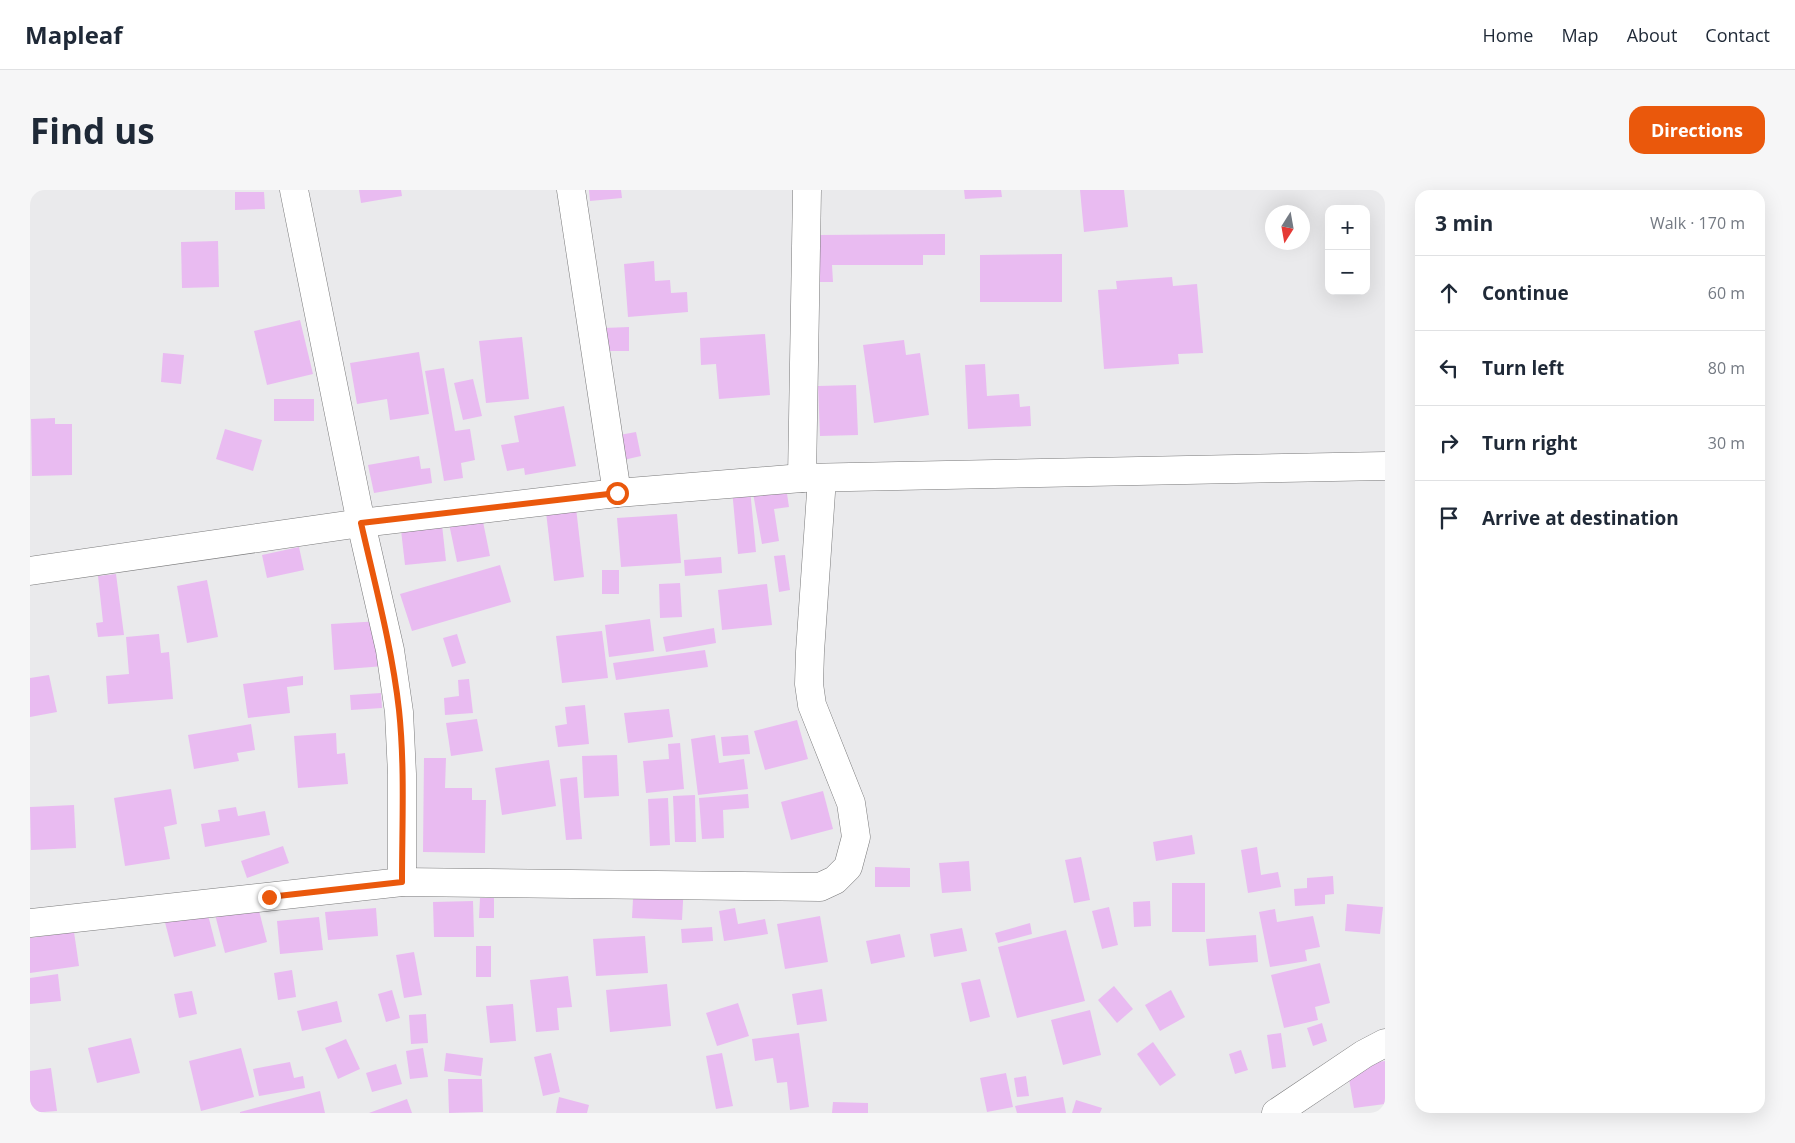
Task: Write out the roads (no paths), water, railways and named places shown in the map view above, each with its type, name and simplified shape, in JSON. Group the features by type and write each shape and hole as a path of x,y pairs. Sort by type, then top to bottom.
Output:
{"street":[{"path":"294,190 361,523 390,650 399,712 402,774 402,882"},
{"path":"571,190 617,493"},
{"path":"30,923 402,882 820,886 835,880 848,867 856,837 851,803 812,705 809,684 812,478 807,190"},
{"path":"30,571 361,523 617,493 812,478 1385,466"},
{"path":"1276,1113 1364,1054 1385,1043"}]}
